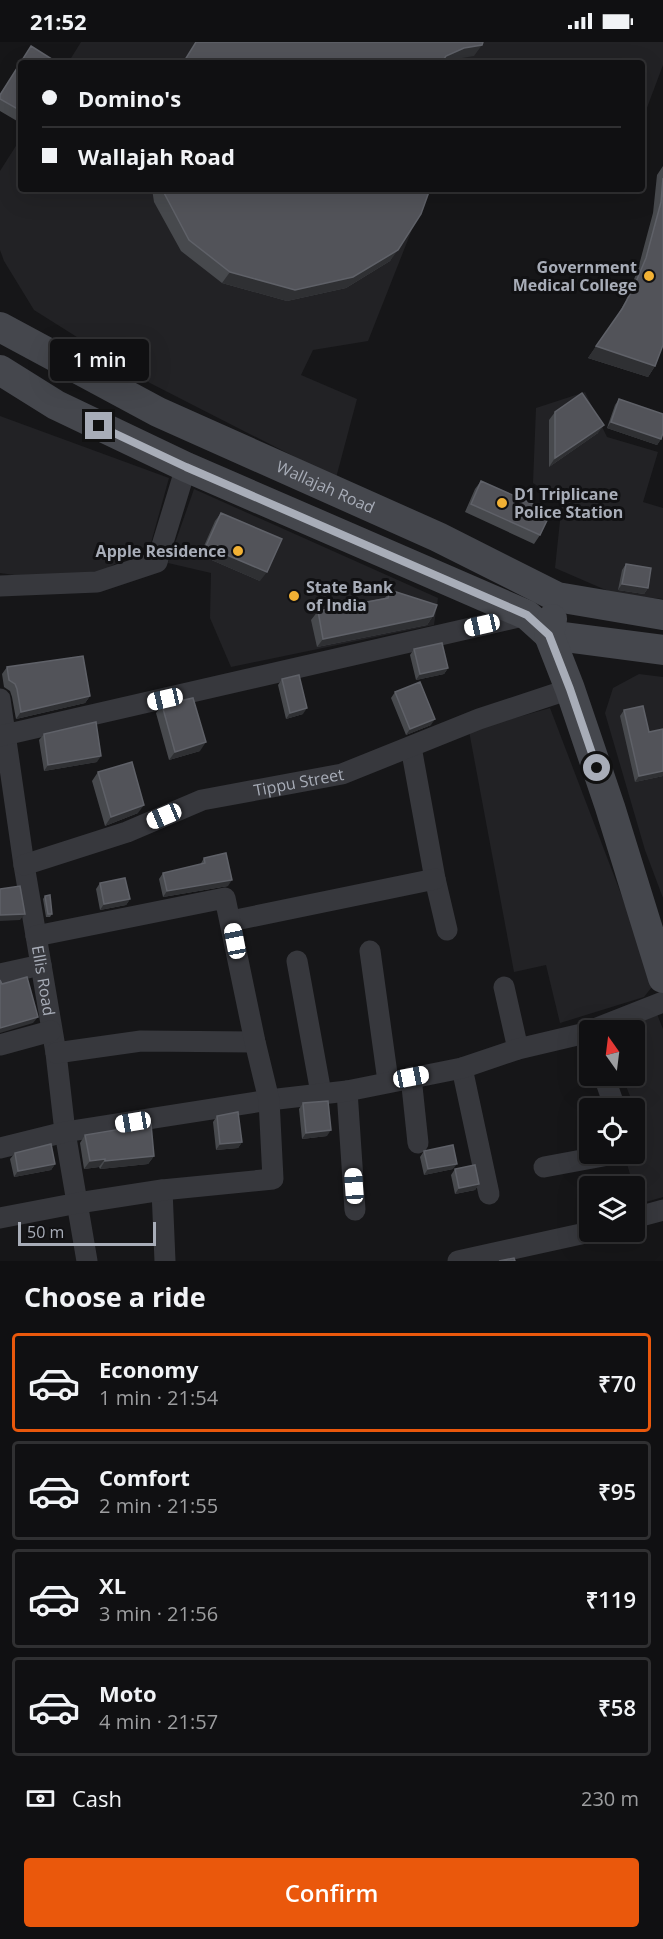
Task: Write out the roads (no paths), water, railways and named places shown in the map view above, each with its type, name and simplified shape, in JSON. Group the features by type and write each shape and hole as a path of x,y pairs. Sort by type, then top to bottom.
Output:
{"main road":[{"name":"Wallajah Road","path":"0,327 158,412 438,537 557,597 663,615"},
{"path":"0,370 56,405 186,467 527,615 549,635 570,689 658,945 663,978"},
{"path":"549,635 557,597"},
{"path":"549,635 663,650"}],"street":[{"path":"0,586 97,582 157,562 186,467"},
{"path":"3,736 527,615"},
{"name":"Tippu Street","path":"24,865 126,832 202,801 342,774 479,719 570,689"},
{"name":"Ellis Road","path":"0,699 3,736 56,1053 65,1132 87,1261"},
{"path":"411,747 435,879 447,930"},
{"path":"231,921 435,879"},
{"path":"0,1218 162,1190 273,1179 269,1100 225,898 36,936"},
{"path":"370,951 388,1082"},
{"path":"297,961 321,1093"},
{"path":"0,974 41,965"},
{"path":"504,987 518,1049"},
{"path":"618,1020 663,1002"},
{"path":"0,1045 51,1031"},
{"path":"0,1148 65,1132 269,1100 347,1091 462,1068 518,1049 579,1034"},
{"path":"56,1053 141,1041 255,1042"},
{"path":"462,1068 489,1194"},
{"path":"411,1077 418,1143"},
{"path":"347,1091 355,1210"},
{"path":"544,1167 579,1160"},
{"path":"162,1190 165,1261"},
{"path":"645,1215 663,1210"},
{"path":"459,1261 579,1234"}],"place":[{"name":"Government Medical College","path":"649,276"},
{"name":"D1 Triplicane Police Station","path":"502,503"},
{"name":"Apple Residence","path":"238,551"},
{"name":"State Bank of India","path":"294,596"}]}
